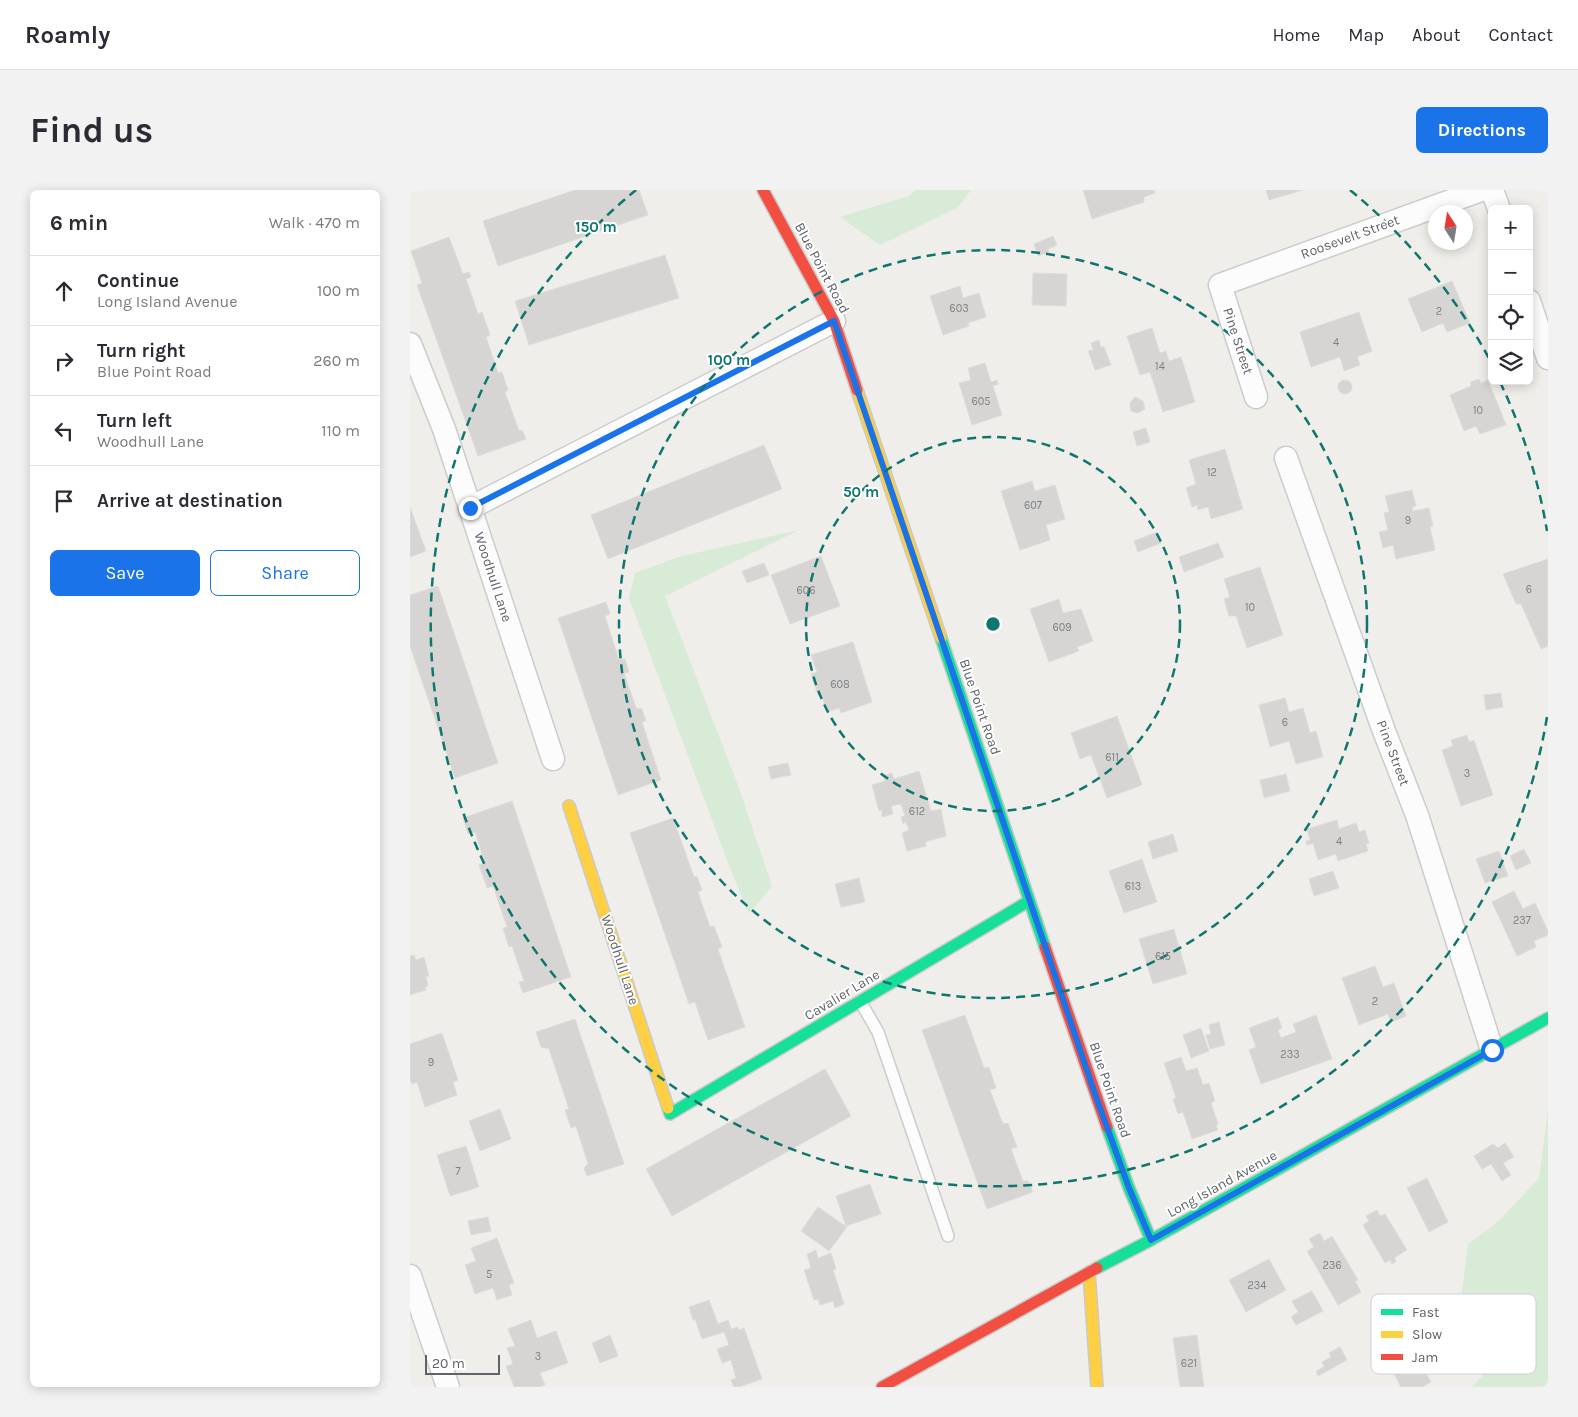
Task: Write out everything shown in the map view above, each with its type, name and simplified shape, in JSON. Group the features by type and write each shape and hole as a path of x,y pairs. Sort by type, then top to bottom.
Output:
{"street":[{"name":"Blue Point Road","path":"763,190 834,321 1029,901 1125,1179 1151,1240"},
{"name":"Roosevelt Street","path":"1220,285 1481,190"},
{"path":"1492,190 1497,205"},
{"name":"Pine Street","path":"1220,285 1256,397"},
{"path":"1533,313 1548,358"},
{"path":"470,508 834,321"},
{"name":"Woodhull Lane","path":"410,344 444,429 553,759"},
{"name":"Pine Street","path":"1286,458 1384,731 1417,815 1492,1050"},
{"name":"Woodhull Lane","path":"569,806 670,1114"},
{"name":"Cavalier Lane","path":"670,1114 1029,901"},
{"name":"Long Island Avenue","path":"882,1387 1089,1272 1151,1240 1548,1018"},
{"path":"1089,1272 1097,1387"},
{"path":"410,1276 448,1387"}],"lane":[{"path":"860,1001 878,1032 948,1236"}],"green space":[{"path":"916,190 971,190 957,208 880,245 840,217 909,196"},
{"path":"799,530 665,596 739,788 772,886 749,914 629,598 635,573 682,556"},
{"path":"1548,1111 1548,1387 1472,1387 1482,1376 1482,1374 1536,1374 1536,1294 1462,1294 1462,1292 1468,1244 1499,1221 1539,1178"}],"building":[{"path":"575,190 639,190 648,215 498,266 483,221"},
{"path":"1083,190 1154,190 1155,193 1144,197 1144,202 1092,219"},
{"path":"1266,190 1303,190 1269,200"},
{"path":"1053,236 1057,245 1048,249 1049,252 1038,256 1034,244"},
{"path":"449,237 463,274 469,272 471,277 466,279 478,314 482,312 490,335 486,337 498,373 502,372 508,390 505,392 519,431 522,430 526,439 478,456 417,285 422,283 411,251"},
{"path":"665,255 679,298 529,345 515,301"},
{"path":"1033,273 1067,274 1066,306 1032,305"},
{"path":"1452,281 1470,323 1447,332 1443,323 1422,332 1408,299"},
{"path":"960,286 963,298 979,293 986,317 968,323 969,326 943,335 930,296"},
{"path":"1359,312 1372,351 1357,357 1360,365 1344,371 1340,357 1311,367 1300,332"},
{"path":"1152,328 1160,353 1166,351 1169,361 1181,357 1195,402 1163,412 1150,372 1140,375 1127,336"},
{"path":"1099,340 1111,365 1095,370 1088,351 1093,350 1091,343"},
{"path":"985,363 991,382 997,380 998,384 993,386 1002,415 972,425 959,383 971,380 968,368"},
{"path":"1479,379 1481,383 1488,380 1488,385 1490,385 1506,425 1480,434 1476,426 1464,431 1450,395 1471,386 1471,382"},
{"path":"1342,380 1348,380 1352,387 1348,394 1342,394 1338,390 1338,384"},
{"path":"1135,397 1143,401 1145,409 1138,413 1131,411 1130,403"},
{"path":"1146,428 1150,442 1137,446 1133,432"},
{"path":"764,445 782,489 608,559 591,515"},
{"path":"1225,449 1243,509 1211,519 1208,507 1198,510 1197,505 1192,507 1186,488 1196,484 1189,460"},
{"path":"1032,481 1035,491 1055,485 1065,519 1046,525 1050,540 1020,550 1001,491"},
{"path":"1412,490 1416,506 1412,507 1413,511 1429,508 1433,526 1430,527 1435,550 1396,559 1393,545 1383,548 1379,532 1388,530 1384,513 1389,512 1385,496"},
{"path":"410,507 426,551 410,557"},
{"path":"1157,532 1161,543 1138,552 1134,541"},
{"path":"1218,543 1224,557 1184,572 1179,557"},
{"path":"821,556 840,606 790,624 771,575"},
{"path":"1548,559 1548,646 1541,649 1521,604 1516,604 1503,574"},
{"path":"764,563 769,575 747,583 742,571"},
{"path":"1260,567 1283,635 1247,648 1236,616 1229,616 1224,599 1230,597 1224,579"},
{"path":"438,586 498,763 455,778 410,646 410,595"},
{"path":"1059,599 1063,613 1081,609 1093,641 1077,647 1079,651 1049,662 1030,609"},
{"path":"606,602 610,614 605,616 619,660 625,659 629,672 624,673 636,708 642,709 646,721 642,722 661,780 618,795 558,618"},
{"path":"853,642 872,702 841,713 839,708 827,712 821,694 818,695 811,674 817,672 811,655"},
{"path":"1501,693 1503,707 1486,710 1484,695"},
{"path":"1285,698 1289,712 1303,708 1310,733 1316,731 1323,757 1296,764 1289,741 1270,747 1259,705"},
{"path":"1117,716 1142,785 1107,798 1091,755 1080,759 1071,733"},
{"path":"1467,735 1469,742 1474,740 1493,795 1461,806 1442,750 1453,746 1451,740"},
{"path":"788,763 791,775 771,779 768,767"},
{"path":"919,771 931,811 941,809 946,836 925,842 926,846 907,851 902,833 909,830 906,822 903,824 901,817 905,816 901,804 891,806 893,814 882,817 882,810 879,811 872,785 885,781 883,776 892,773 894,779"},
{"path":"1286,774 1290,791 1264,798 1260,780"},
{"path":"512,801 571,977 523,993 519,982 524,981 512,946 509,947 503,928 507,927 493,886 487,888 479,865 485,863 475,832 468,834 463,818"},
{"path":"673,818 694,877 697,876 702,890 698,892 710,927 714,926 722,947 718,949 745,1027 708,1040 695,1002 689,1004 630,833"},
{"path":"1337,820 1339,829 1356,823 1359,832 1365,830 1369,843 1366,844 1368,851 1338,861 1336,854 1318,860 1313,843 1307,845 1306,841 1310,840 1307,829"},
{"path":"1173,834 1178,851 1153,859 1148,842"},
{"path":"1524,849 1531,863 1516,870 1510,856"},
{"path":"1499,851 1508,876 1485,883 1476,859"},
{"path":"1142,859 1157,902 1124,913 1109,871"},
{"path":"1333,871 1339,888 1314,896 1309,879"},
{"path":"859,878 865,902 841,907 835,884"},
{"path":"1514,891 1523,909 1535,903 1548,931 1548,935 1534,941 1536,947 1517,956 1492,902"},
{"path":"1174,929 1187,974 1153,984 1139,939"},
{"path":"414,955 416,960 424,957 429,976 426,977 428,986 425,987 426,990 410,995 410,956"},
{"path":"1375,966 1383,987 1394,983 1406,1016 1391,1022 1388,1014 1359,1025 1342,978"},
{"path":"965,1015 984,1068 989,1067 996,1088 990,1090 1003,1124 1008,1123 1017,1147 1011,1149 1023,1181 1028,1181 1033,1192 987,1209 922,1030"},
{"path":"1316,1015 1332,1059 1261,1084 1249,1050 1256,1047 1249,1028 1278,1017 1282,1028 1278,1030 1281,1038 1296,1032 1293,1024"},
{"path":"575,1019 624,1164 587,1176 584,1168 588,1164 576,1126 571,1128 565,1110 569,1109 549,1049 541,1047 536,1032"},
{"path":"1219,1022 1225,1045 1210,1049 1206,1035 1211,1034 1209,1025"},
{"path":"1201,1028 1209,1051 1191,1058 1183,1035"},
{"path":"442,1033 458,1080 453,1082 457,1095 425,1107 417,1082 412,1084 410,1079 410,1044"},
{"path":"1181,1057 1186,1071 1197,1068 1203,1085 1209,1083 1215,1101 1211,1103 1218,1124 1216,1125 1218,1130 1192,1139 1183,1112 1178,1114 1173,1099 1176,1098 1164,1063"},
{"path":"825,1069 851,1116 672,1216 646,1169"},
{"path":"500,1109 511,1139 480,1151 469,1121"},
{"path":"1505,1143 1514,1157 1503,1163 1511,1175 1502,1181 1491,1164 1482,1169 1474,1156 1493,1144 1498,1148"},
{"path":"466,1146 479,1187 450,1196 437,1155"},
{"path":"1427,1178 1448,1222 1429,1232 1407,1188"},
{"path":"870,1184 881,1214 846,1226 836,1196"},
{"path":"818,1207 847,1227 829,1251 801,1231"},
{"path":"1377,1210 1380,1216 1385,1214 1407,1250 1394,1258 1396,1261 1392,1264 1390,1260 1385,1263 1363,1225 1369,1221 1366,1216"},
{"path":"488,1217 491,1231 471,1235 468,1221"},
{"path":"1320,1233 1324,1241 1332,1236 1358,1280 1355,1281 1361,1292 1338,1305 1307,1251 1314,1247 1309,1239"},
{"path":"497,1238 514,1283 509,1285 512,1295 497,1300 493,1288 475,1294 465,1265 476,1261 471,1248"},
{"path":"816,1250 818,1258 831,1253 836,1269 833,1270 844,1304 835,1308 833,1301 820,1305 818,1299 814,1300 804,1270 811,1268 807,1254"},
{"path":"1269,1259 1286,1290 1246,1312 1229,1280"},
{"path":"1312,1291 1323,1311 1296,1325 1291,1317 1298,1312 1292,1301"},
{"path":"709,1300 718,1324 728,1320 731,1329 738,1327 739,1330 744,1328 762,1379 734,1387 731,1380 736,1378 731,1360 722,1363 717,1349 729,1345 724,1332 702,1339 689,1307"},
{"path":"531,1320 537,1338 556,1331 568,1363 540,1373 545,1385 539,1387 514,1387 506,1366 513,1364 507,1348 515,1346 508,1329"},
{"path":"610,1335 618,1356 600,1363 592,1343"},
{"path":"1197,1335 1204,1387 1180,1387 1173,1338"},
{"path":"1340,1347 1347,1360 1318,1376 1316,1371 1324,1367 1322,1362 1331,1357 1329,1353"},
{"path":"1394,1374 1426,1374 1431,1382 1422,1387 1401,1387"}],"traffic: fast":[{"path":"941,638 1045,947"},
{"path":"668,1108 670,1114 1029,901"},
{"path":"1097,1268 1151,1240 1548,1018"},
{"path":"1107,1127 1129,1188 1151,1240"}],"traffic: slow":[{"path":"857,390 941,638"},
{"path":"569,806 668,1108"},
{"path":"1089,1272 1097,1387"}],"traffic: jam":[{"path":"763,190 834,321 857,390"},
{"path":"1045,947 1107,1127"},
{"path":"882,1387 1097,1268"}],"route":[{"path":"470,508 834,321 1095,1094 1129,1188 1151,1240 1492,1050"}]}
